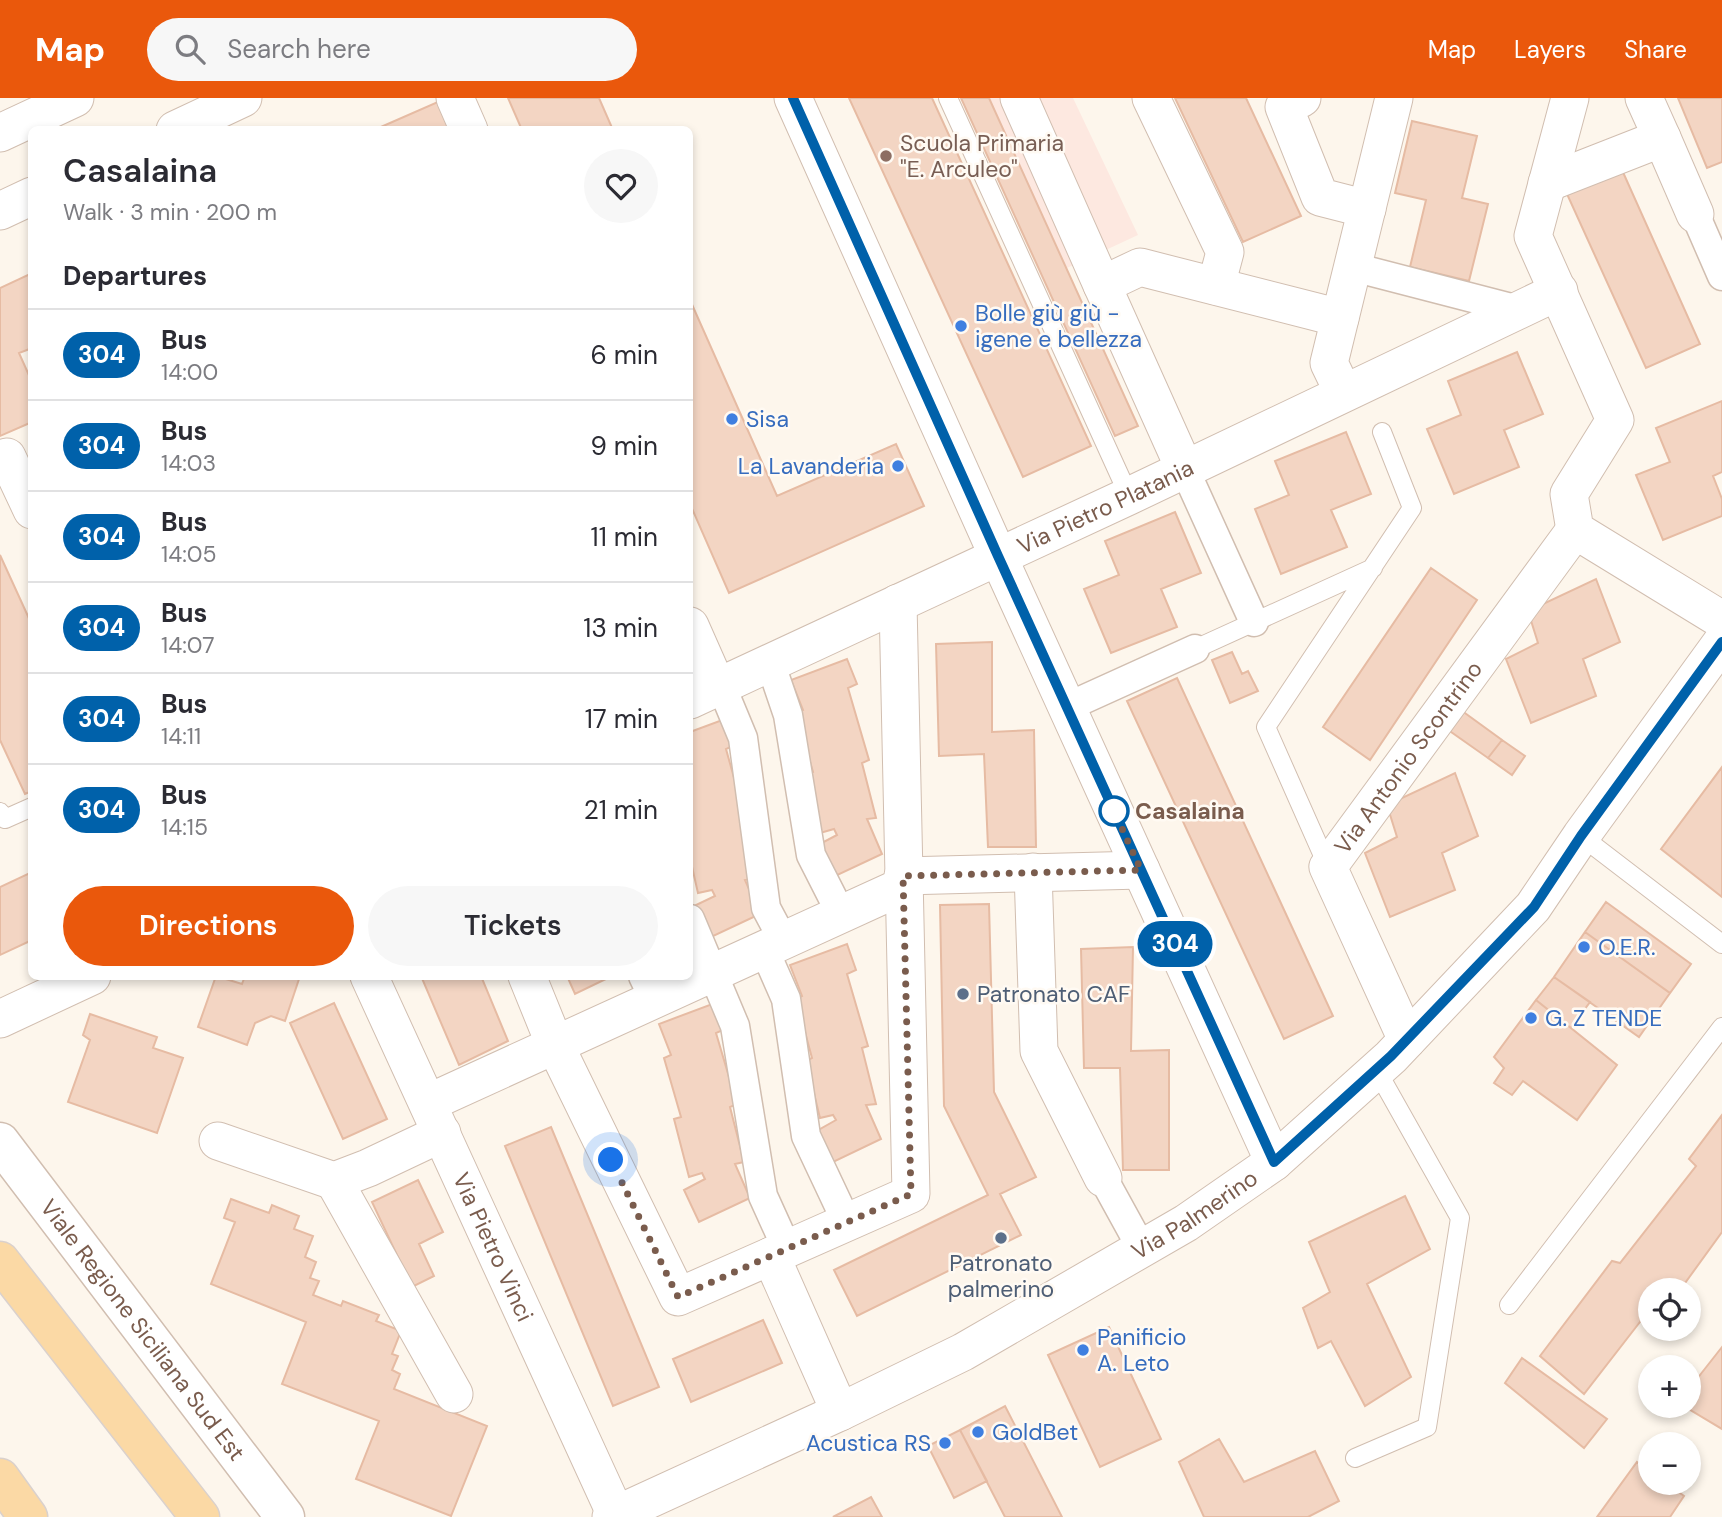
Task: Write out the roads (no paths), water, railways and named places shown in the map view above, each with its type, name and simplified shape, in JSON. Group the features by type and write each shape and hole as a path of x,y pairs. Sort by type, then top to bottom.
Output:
{"main road":[{"path":"0,1261 200,1517"},
{"path":"0,1478 28,1517"}],"street":[{"path":"0,133 75,98"},
{"path":"184,126 243,98"},
{"path":"455,98 467,126"},
{"path":"793,98 1066,707 1274,1162"},
{"path":"1019,98 1254,622"},
{"path":"1152,98 1225,252 1216,286"},
{"path":"1302,98 1284,107 1320,197 1367,209"},
{"path":"1343,392 1329,363 1394,98"},
{"path":"1570,98 1533,236 1615,420 1569,494 1575,530 1722,620"},
{"path":"1644,98 1722,276"},
{"path":"1547,183 1662,138"},
{"path":"0,211 28,198"},
{"path":"1102,285 1140,267 1340,318"},
{"path":"1353,267 1519,310"},
{"name":"Via Pietro Platania","path":"709,691 1185,470 1343,392 1559,291"},
{"path":"13,454 28,498"},
{"name":"Via Antonio Scontrino","path":"1407,1040 1328,867 1575,530"},
{"path":"529,980 555,1045 678,1297 911,1194 898,603"},
{"path":"693,636 709,691 743,738 766,908 786,999 806,1136 847,1223"},
{"name":"Via Palmerino","path":"614,1516 963,1352 1142,1250 1274,1162 1407,1040 1534,907 1581,836 1722,642"},
{"path":"1066,707 1195,649"},
{"path":"770,662 788,715 811,855 841,914"},
{"path":"693,977 714,972 841,914 903,881 1032,872 1141,870"},
{"path":"1032,872 1038,1051 1142,1250"},
{"path":"693,926 735,1026 762,1196 779,1252 840,1412"},
{"path":"0,1019 83,980"},
{"name":"Via Pietro Vinci","path":"371,980 614,1516"},
{"path":"218,1141 334,1181 368,1168 435,1118 648,988 681,980"},
{"name":"Viale Regione Siciliana Sud Est","path":"0,1143 285,1517"},
{"path":"334,1181 454,1394"}],"lane":[{"path":"948,98 1129,496"},
{"path":"1328,867 1266,726 1412,508 1382,432"},
{"path":"1195,649 1373,568"},
{"path":"0,812 5,819 28,809"},
{"path":"1581,836 1722,944"},
{"path":"1509,1305 1722,1027"},
{"path":"1355,1458 1427,1427 1460,1218 1376,1069"}],"place":[{"name":"Scuola Primaria \"E. Arculeo\"","path":"886,156"},
{"name":"Bolle giù giù - igene e bellezza","path":"961,326"},
{"name":"Sisa","path":"732,419"},
{"name":"La Lavanderia","path":"898,466"},
{"name":"Casalaina","path":"1114,811"},
{"name":"O.E.R.","path":"1584,947"},
{"name":"Patronato CAF","path":"963,994"},
{"name":"G. Z TENDE","path":"1531,1018"},
{"name":"Patronato palmerino","path":"1001,1238"},
{"name":"Panificio A. Leto","path":"1083,1350"},
{"name":"GoldBet","path":"978,1432"},
{"name":"Acustica RS","path":"945,1443"}]}
